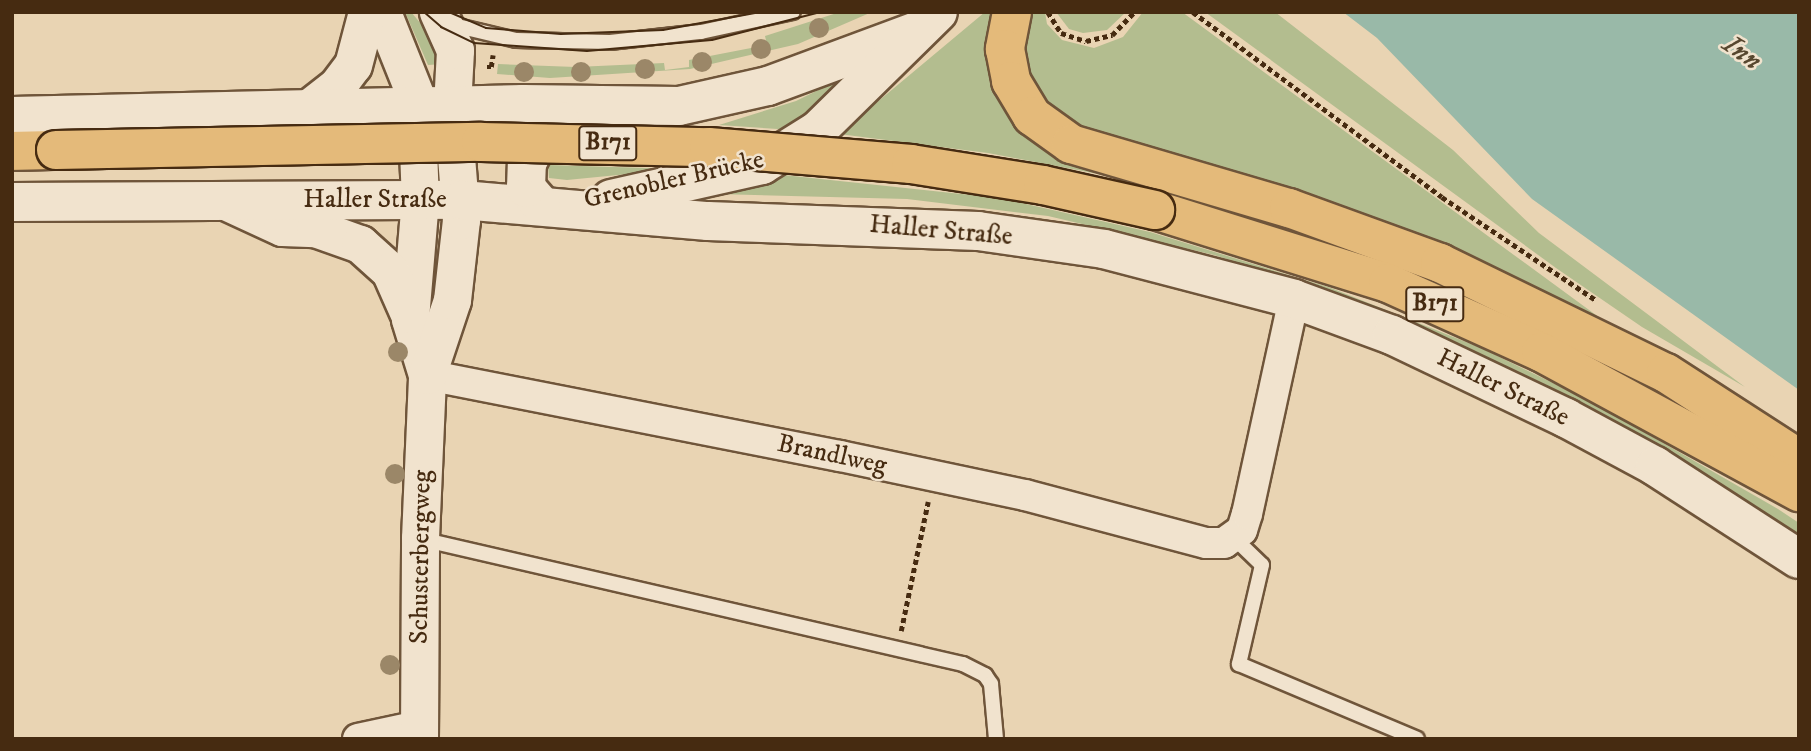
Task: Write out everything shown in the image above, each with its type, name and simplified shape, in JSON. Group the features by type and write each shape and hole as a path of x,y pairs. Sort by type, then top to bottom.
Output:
{"main road":[{"path":"1012,12 1005,49 1011,81 1032,116 1071,144 1289,208 1440,263 1666,373 1799,459"},
{"name":"Grenobler Brücke","path":"602,107 715,100 768,86 926,22"},
{"name":"Grenobler Brücke","path":"547,205 609,199 762,165 818,130 926,22"},
{"path":"12,116 523,104 602,107"},
{"path":"547,205 526,188 532,152 559,122 602,107"},
{"name":"Haller Straße","path":"12,151 374,143 635,143 840,156 981,174 1163,212 1388,283 1541,352 1799,492"},
{"name":"Haller Straße","path":"12,202 461,200 708,220 978,231 1104,249 1294,299 1392,335 1566,418 1655,466 1799,559"},
{"name":"Haller Straße","path":"1701,440 1799,512"}],"street":[{"path":"306,110 337,86 352,65 367,12"},
{"path":"382,12 409,74 434,107"},
{"path":"434,107 441,24"},
{"path":"441,24 490,90 523,104"},
{"name":"Schusterbergweg","path":"427,375 410,319 420,199 434,107"},
{"name":"Schusterbergweg","path":"419,733 419,538 427,375 452,300 461,200 434,107"},
{"path":"223,200 282,227 315,228 359,244 390,271 410,319"},
{"path":"1220,540 1247,514 1294,299"},
{"name":"Brandlweg","path":"427,375 1025,495 1220,540"},
{"path":"358,739 419,733"}],"lane":[{"path":"441,24 494,38 610,42 708,31 793,12"},
{"path":"419,538 963,664 985,675 991,684 996,739"},
{"name":"Brandlweg","path":"1220,540 1262,565 1238,664 1418,739"}],"path":[{"path":"1048,12 1061,33 1086,41 1112,35 1134,12"},
{"path":"1193,12 1442,197 1608,308"},
{"path":"487,67 491,67 492,59"},
{"path":"899,641 931,489"}],"shaded area":[{"path":"405,12 411,12 438,44 443,64 428,65"},
{"path":"840,12 872,12 798,44 690,69 550,78 497,74 498,64 576,67 664,63 665,70 689,67 689,60 767,45 765,36"},
{"path":"985,12 1000,12 992,55 1002,96 1037,134 1058,148 1090,162 1299,222 1426,269 1583,341 1734,429 1732,433 1642,379 1508,310 1316,233 1119,178 988,153 839,134"},
{"path":"1029,12 1045,12 1047,24 1062,40 1094,48 1123,37 1143,12 1182,12 1600,318 1598,321 1107,142 1048,115 1020,59"},
{"path":"1056,12 1126,12 1107,30 1083,33 1069,29"},
{"path":"1205,12 1275,12 1453,150 1539,233 1745,387 1642,327 1556,268"},
{"path":"857,71 793,130 719,125 796,101"},
{"path":"548,165 679,169 567,180 549,178"},
{"path":"774,174 999,198 1150,232 1331,288 1481,348 1590,401 1778,509 1799,523 1799,535 1693,467 1566,397 1443,337 1327,291 1214,255 1048,216 907,199 717,194"}],"water":[{"name":"Inn","path":"1343,12 1799,12 1799,390 1532,199 1377,38"}],"tram line":[{"path":"424,12 441,27 474,43 587,51 712,40 820,12"},
{"path":"449,12 486,28 561,34 663,30 760,12"}]}
